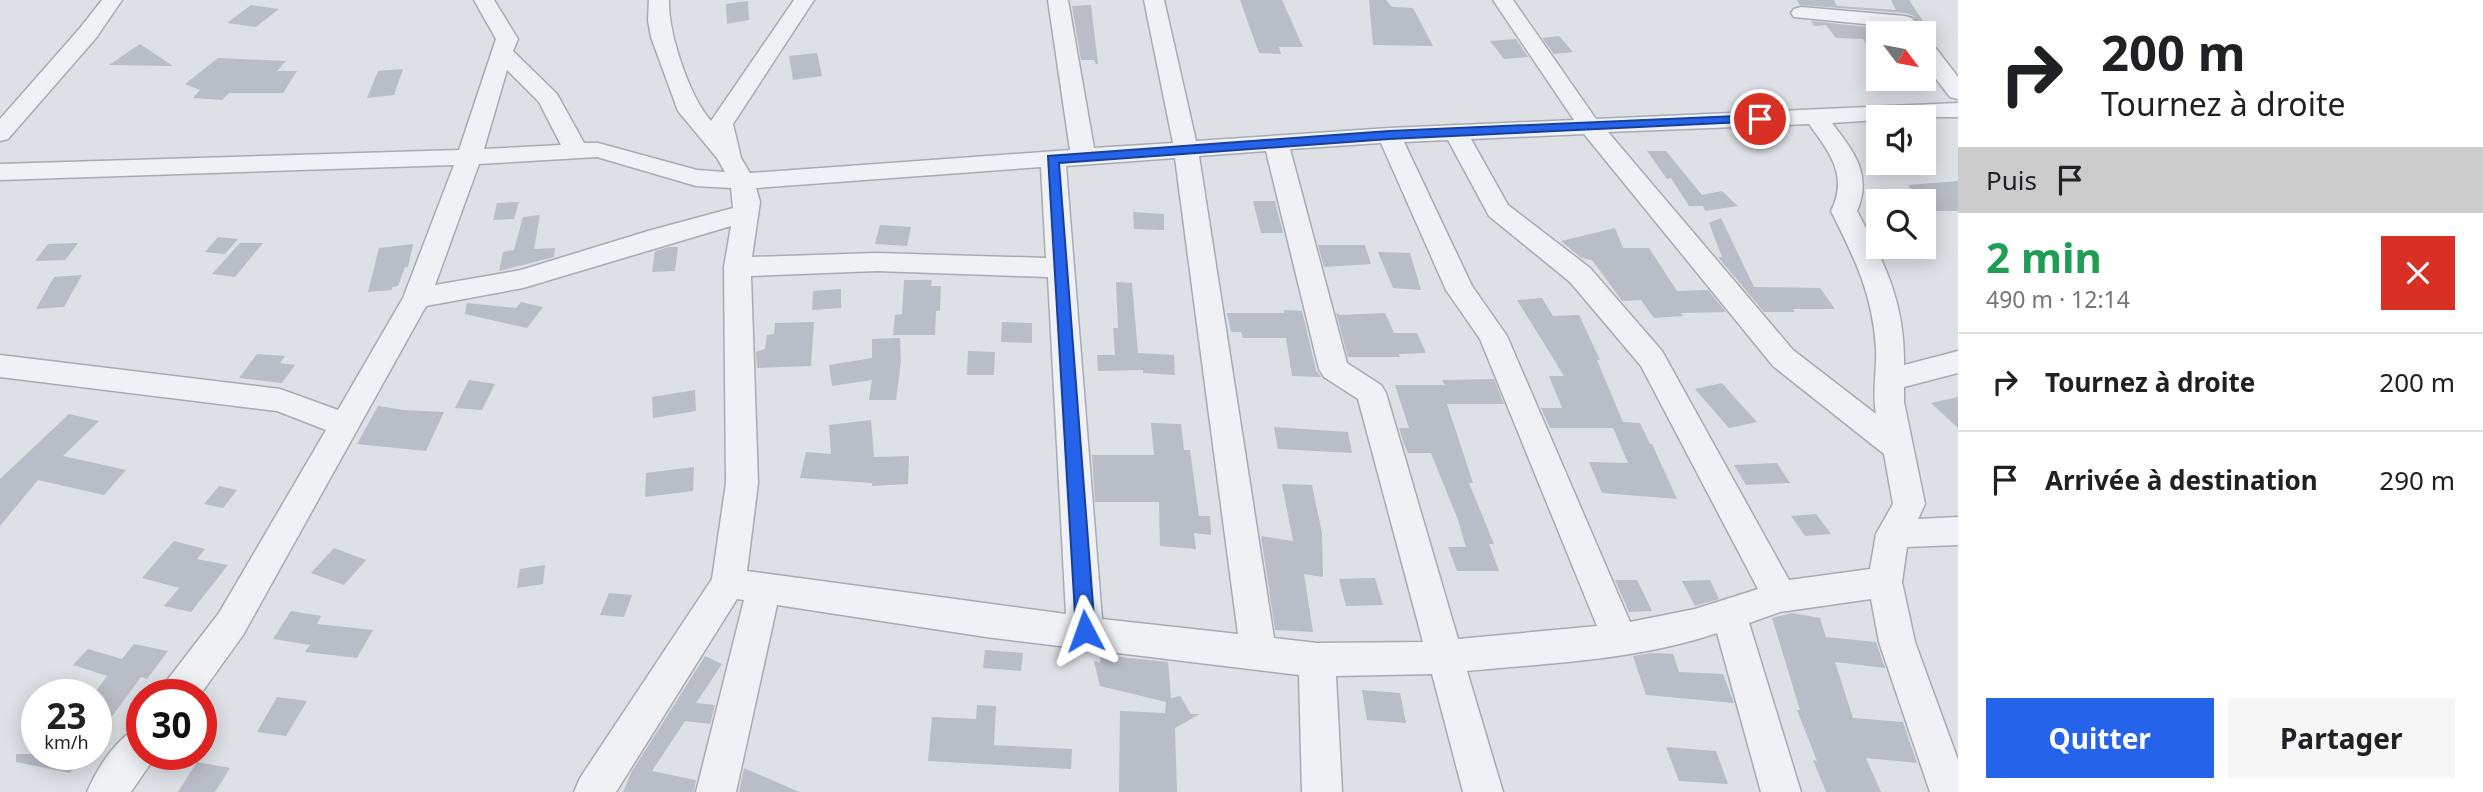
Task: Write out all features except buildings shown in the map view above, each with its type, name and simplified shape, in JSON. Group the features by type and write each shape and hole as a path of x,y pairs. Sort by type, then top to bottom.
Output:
{"street":[{"path":"0,134 88,33 112,0"},
{"path":"190,679 230,624 417,298 469,157 507,39 484,0"},
{"path":"594,792 728,583 742,483 738,439 741,381 737,267 743,214 747,202 742,181 729,158 690,111 662,37 658,20 659,0"},
{"path":"729,158 720,124 804,0"},
{"path":"1058,0 1083,157"},
{"path":"1154,0 1186,149 1258,653"},
{"path":"1503,0 1589,125 1783,358 1899,449"},
{"path":"1888,0 1904,21"},
{"path":"1801,13 1866,22"},
{"path":"502,52 549,99 576,151"},
{"path":"1936,64 1958,92"},
{"path":"0,172 469,157 598,150 695,178 742,181 1389,135 1958,110"},
{"path":"1815,116 1847,160 1850,196 1844,211 1873,267 1884,298 1889,335 1890,410 1909,504 1892,534 1885,582 1897,642 1950,792"},
{"path":"1456,133 1498,210 1580,275 1652,359 1780,597"},
{"path":"1389,135 1460,289 1493,336 1620,640"},
{"path":"1276,143 1334,369 1371,393 1483,792"},
{"path":"1053,159 1085,631"},
{"path":"417,298 523,279 657,237 743,214"},
{"path":"737,267 877,262 1060,268"},
{"path":"1889,380 1958,362"},
{"path":"0,366 280,400 344,425"},
{"path":"1892,534 1958,531"},
{"path":"728,583 986,621 1317,660 1444,656 1620,640 1730,616 1780,597 1885,582"},
{"path":"716,792 764,589"},
{"path":"1730,616 1781,792"},
{"path":"1317,660 1322,792"},
{"path":"107,792 126,766"}],"route":[{"path":"1085,631 1053,159 1389,135 1760,119"}]}
